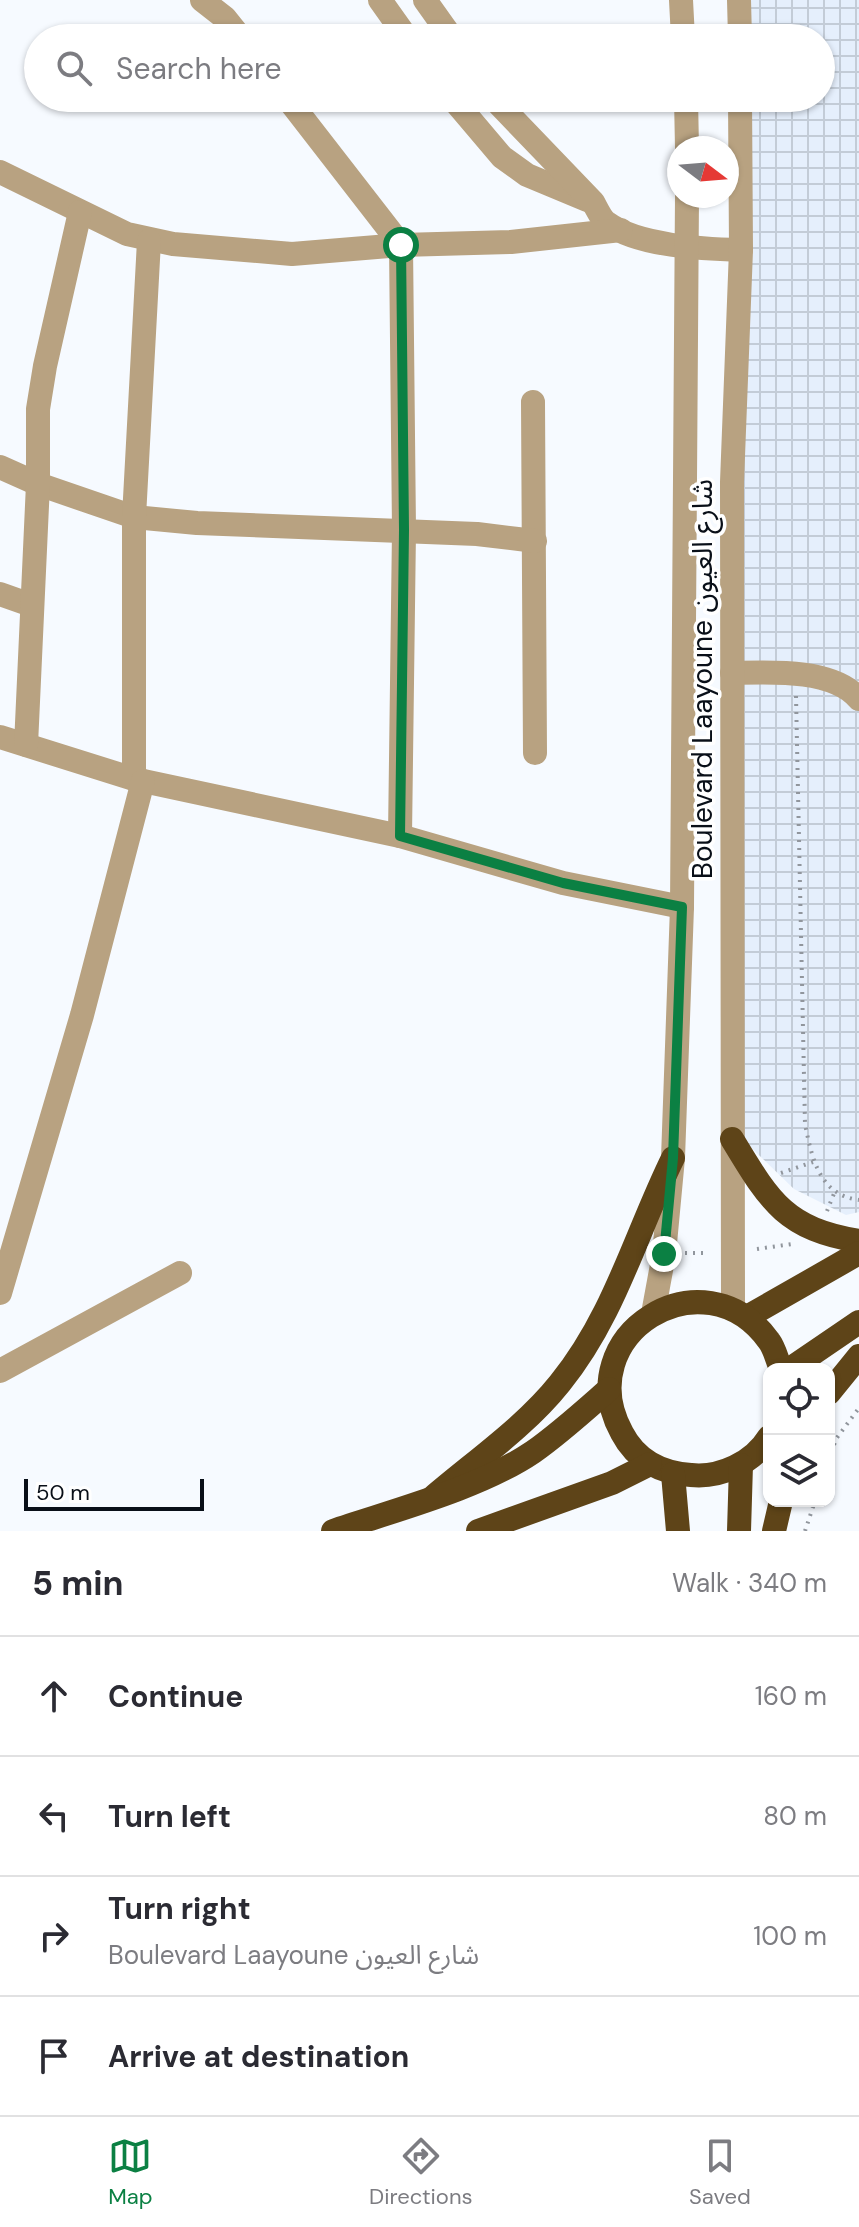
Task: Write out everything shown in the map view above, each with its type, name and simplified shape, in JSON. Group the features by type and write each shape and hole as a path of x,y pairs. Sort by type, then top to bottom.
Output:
{"highway":[{"path":"732,1139 773,1203 805,1226 859,1241"},
{"path":"432,1498 539,1406 579,1358 606,1312 650,1204 673,1158"},
{"path":"740,1313 859,1253"},
{"path":"763,1443 741,1465 708,1477 673,1474 650,1464 628,1444 614,1418 609,1389 612,1367 621,1346 635,1327 653,1314 678,1303 706,1302 740,1313 770,1342 779,1363"},
{"path":"799,1363 859,1322"},
{"path":"835,1386 859,1356"},
{"path":"333,1531 432,1498 499,1470 531,1453 560,1432 609,1389"},
{"path":"478,1531 612,1483 650,1464"},
{"path":"739,1531 741,1465"},
{"path":"673,1474 678,1531"},
{"path":"774,1531 780,1507"}],"street":[{"path":"380,0 397,24"},
{"path":"425,0 442,24"},
{"path":"681,0 682,24"},
{"path":"739,0 740,24"},
{"path":"206,1 230,24"},
{"path":"298,112 401,245 404,530 400,836"},
{"path":"464,112 502,157 514,166 527,175 593,202"},
{"path":"506,112 593,202 604,222 621,230 688,248 741,250"},
{"path":"686,112 687,136"},
{"name":"Boulevard Laayoune شارع العيون","path":"740,112 741,250 732,482 732,1139 740,1313"},
{"path":"0,172 127,234 149,241 292,254 401,245 511,242 621,230"},
{"name":"Boulevard Laayoune شارع العيون","path":"653,1314 664,1254 673,1158 682,907 687,208"},
{"path":"26,745 38,484 38,409 80,212"},
{"path":"0,1293 82,1015 139,780 134,517 149,241"},
{"path":"533,402 535,753"},
{"path":"0,467 38,484 134,517 197,523 477,534 535,541"},
{"path":"0,594 31,605"},
{"path":"732,673 795,672 851,689 859,699"},
{"path":"0,737 139,780 400,836 563,883 682,907"},
{"path":"0,1371 180,1273"}],"path":[{"path":"795,672 805,1124 813,1162 822,1180 835,1191 859,1200"},
{"path":"757,1181 813,1162"},
{"path":"835,1442 859,1408"},
{"path":"805,1531 813,1507"}],"shaded area":[{"path":"737,0 859,0 859,1212 846,1215 794,1189 731,1128 736,208 739,208 737,112 835,112 835,24 737,24"}],"route":[{"path":"401,245 404,530 400,836 563,883 682,907 673,1158 664,1254"}]}
